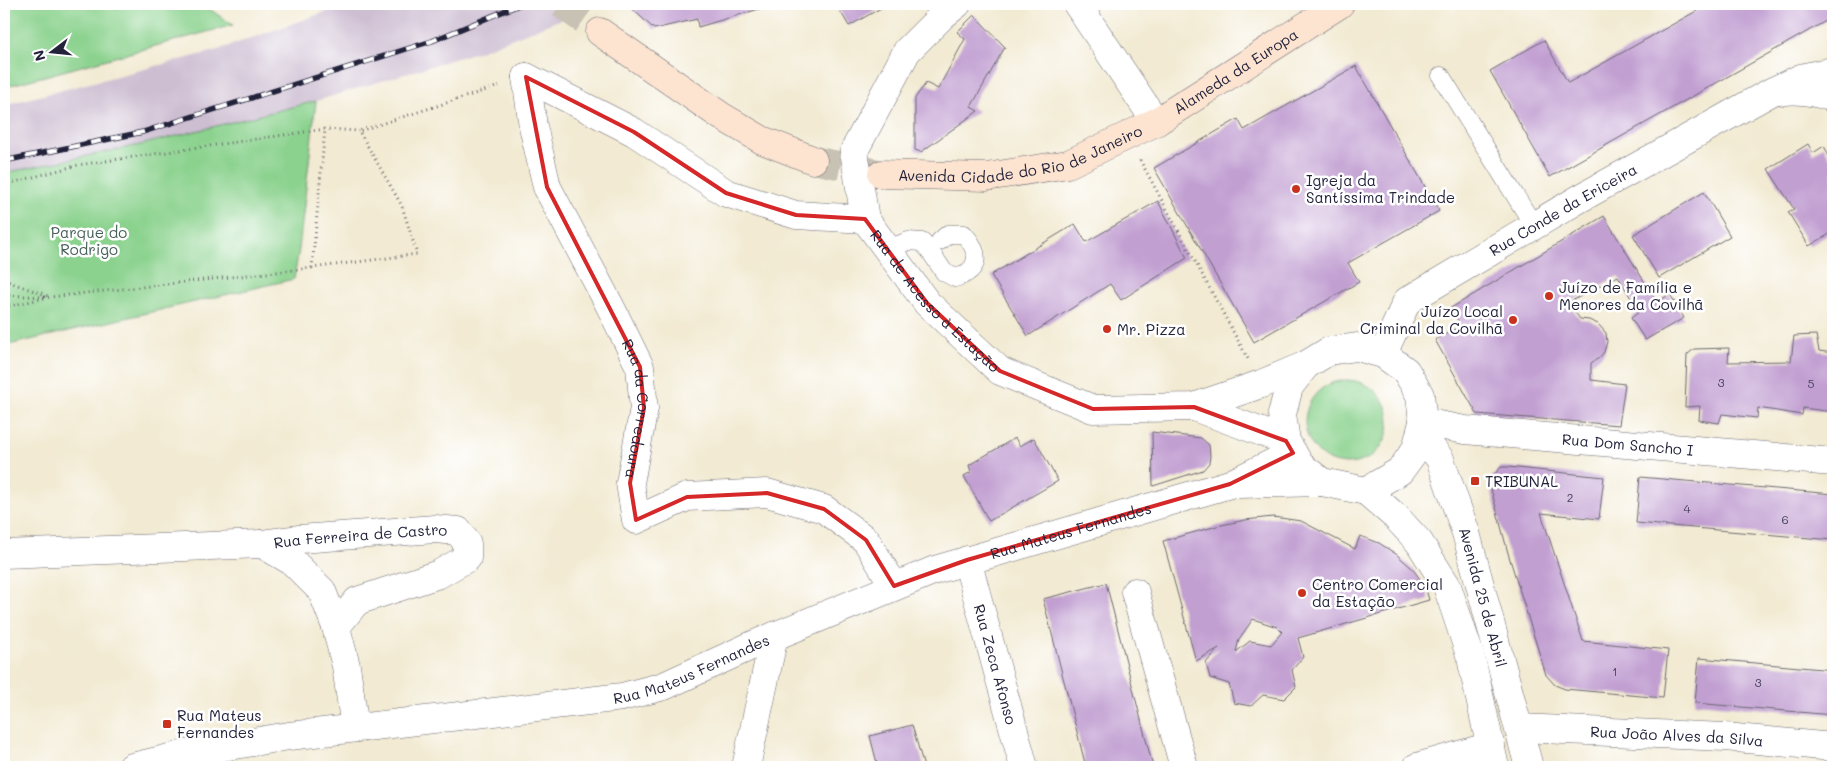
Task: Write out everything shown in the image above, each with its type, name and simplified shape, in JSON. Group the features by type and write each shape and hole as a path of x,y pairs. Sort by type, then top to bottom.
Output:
{"main road":[{"name":"Alameda da Europa","path":"1156,122 1340,4"},
{"path":"600,32 721,116 762,140 814,160"},
{"name":"Avenida Cidade do Rio de Janeiro","path":"882,174 986,177 1068,164 1156,122"}],"street":[{"name":"Rua de Acesso à Estação","path":"957,4 943,15 907,51 854,151 865,218 927,303 1000,371 1093,409 1194,408 1261,384 1306,365"},
{"path":"1077,4 1156,122"},
{"name":"Rua Conde da Ericeira","path":"1384,354 1407,301 1534,226 1771,92 1801,78 1833,71"},
{"path":"526,78 634,132 726,192 796,215 865,218"},
{"name":"Rua da Corredoura","path":"526,78 533,126 547,188 610,306 640,368 644,408 630,483 636,520 687,497 766,493 824,509 866,540 894,586"},
{"name":"Rua Conde da Ericeira","path":"1771,92 1792,90 1820,93 1833,98"},
{"path":"1357,347 1384,354 1406,371 1420,395 1422,428 1416,449 1400,471 1366,491 1322,482 1300,465 1289,447 1282,414 1289,387 1306,365 1329,351 1357,347"},
{"name":"Rua de Acesso à Estação","path":"1194,408 1289,447"},
{"name":"Rua Dom Sancho I","path":"1422,428 1465,430 1833,462"},
{"name":"Avenida 25 de Abril","path":"1422,428 1440,459 1466,532 1529,767"},
{"name":"Rua Mateus Fernandes","path":"1230,484 1289,447"},
{"name":"Rua Mateus Fernandes","path":"132,767 207,750 288,736 622,697 664,686 774,636 894,586 966,560 1230,484 1322,482"},
{"name":"Avenida 25 de Abril","path":"1366,491 1396,517 1419,542 1447,586 1471,658 1493,756"},
{"name":"Rua Ferreira de Castro","path":"4,554 262,544 300,539 435,529 458,531 467,543 467,558 439,574 357,601 336,627"},
{"name":"Rua Ferreira de Castro","path":"262,544 292,562 322,592 336,627 346,666 355,728"},
{"name":"Rua Zeca Afonso","path":"966,560 1024,767"},
{"path":"1135,592 1184,767"},
{"path":"746,767 774,636"},
{"name":"Rua João Alves da Silva","path":"1518,728 1725,738 1833,747"},
{"path":"1417,767 1493,756"}],"lane":[{"path":"1441,76 1534,226"},
{"path":"888,249 908,241 922,242 944,272 955,278 965,275 973,268 977,256 973,244 964,234 948,234 940,241"}],"path":[{"path":"4,185 78,165 325,129 359,131 526,78"},
{"path":"312,268 325,129"},
{"path":"4,307 50,297 312,268 417,254 402,206 359,131"},
{"path":"1126,136 1164,201 1261,384"},
{"path":"4,280 50,297"},
{"path":"4,295 50,297"}],"highlighted area":[{"path":"526,77 634,132 726,193 796,215 865,219 927,303 1000,371 1093,409 1194,407 1286,441 1293,453 1230,484 967,560 894,586 866,540 824,509 767,493 687,497 636,520 630,483 644,408 640,367 547,187"}],"shaded area":[{"path":"348,4 600,4 480,51 316,101 140,145 4,173 4,105 215,51"}],"green space":[{"path":"4,4 202,4 233,25 4,87"},
{"name":"Parque do Rodrigo","path":"316,101 294,279 4,346 4,173 140,145"},
{"path":"1339,380 1355,380 1371,387 1382,398 1389,414 1386,438 1377,452 1371,457 1355,464 1339,464 1323,457 1312,446 1305,430 1305,414 1312,398 1323,387"}],"building":[{"path":"627,4 776,4 698,27 697,19 654,29"},
{"path":"836,4 888,4 849,26"},
{"path":"1709,4 1833,4 1833,17 1550,177 1490,71 1544,40 1568,83"},
{"path":"974,15 1005,47 971,107 978,111 921,152 915,150 915,98 926,83 938,89 965,39 957,32"},
{"name":"Igreja da Santíssima Trindade","path":"1356,66 1439,211 1348,263 1359,282 1254,342 1154,168 1238,119 1244,130"},
{"path":"1808,144 1813,153 1824,146 1833,164 1833,232 1809,246 1788,212 1794,209 1768,169"},
{"path":"1704,192 1730,236 1659,278 1633,235"},
{"path":"1158,201 1187,258 1121,300 1110,284 1028,336 991,275 1075,224 1086,242"},
{"path":"1604,216 1657,302 1670,294 1684,318 1645,340 1631,318 1639,312 1618,276 1568,303 1580,319 1598,324 1606,333 1607,342 1604,352 1591,363 1591,380 1625,384 1619,425 1477,414 1435,340 1461,326 1451,308"},
{"path":"1816,335 1819,351 1833,353 1833,412 1803,408 1802,415 1758,408 1757,418 1722,414 1719,423 1699,420 1700,406 1685,407 1687,355 1694,349 1729,348 1728,362 1791,361 1794,336"},
{"path":"1152,432 1201,438 1209,445 1209,463 1203,470 1153,486"},
{"path":"1015,438 1020,446 1034,438 1058,481 989,521 964,476 971,472 969,465"},
{"path":"1501,467 1604,477 1599,519 1541,513 1583,641 1668,650 1663,698 1565,689 1555,685 1546,675 1508,553 1490,485 1491,478"},
{"path":"1640,477 1833,494 1833,540 1636,523"},
{"name":"Centro Comercial da Estação","path":"1273,517 1301,521 1355,549 1360,536 1379,543 1412,568 1425,586 1429,600 1298,638 1303,657 1292,670 1296,687 1284,699 1263,695 1251,706 1234,703 1229,684 1210,678 1206,663 1219,648 1196,661 1163,541 1245,520","holes":["1253,619 1277,627 1282,632 1271,645 1250,641 1236,652 1239,639"]},
{"path":"1106,583 1153,767 1086,767 1043,599"},
{"path":"1699,658 1833,670 1833,715 1695,703"},
{"path":"912,725 924,767 878,767 870,736"}],"tunnel":[{"path":"561,4 600,32"},
{"path":"813,160 878,173"}],"railway":[{"path":"4,161 143,132 432,41 521,4"}],"place":[{"name":"Igreja da Santíssima Trindade","path":"1296,189"},
{"name":"Juízo de Família e Menores da Covilhã","path":"1549,296"},
{"name":"Juízo Local Criminal da Covilhã","path":"1513,320"},
{"name":"Mr. Pizza","path":"1107,329"},
{"name":"TRIBUNAL","path":"1475,481"},
{"name":"Centro Comercial da Estação","path":"1302,593"},
{"name":"Rua Mateus Fernandes","path":"167,724"}]}
